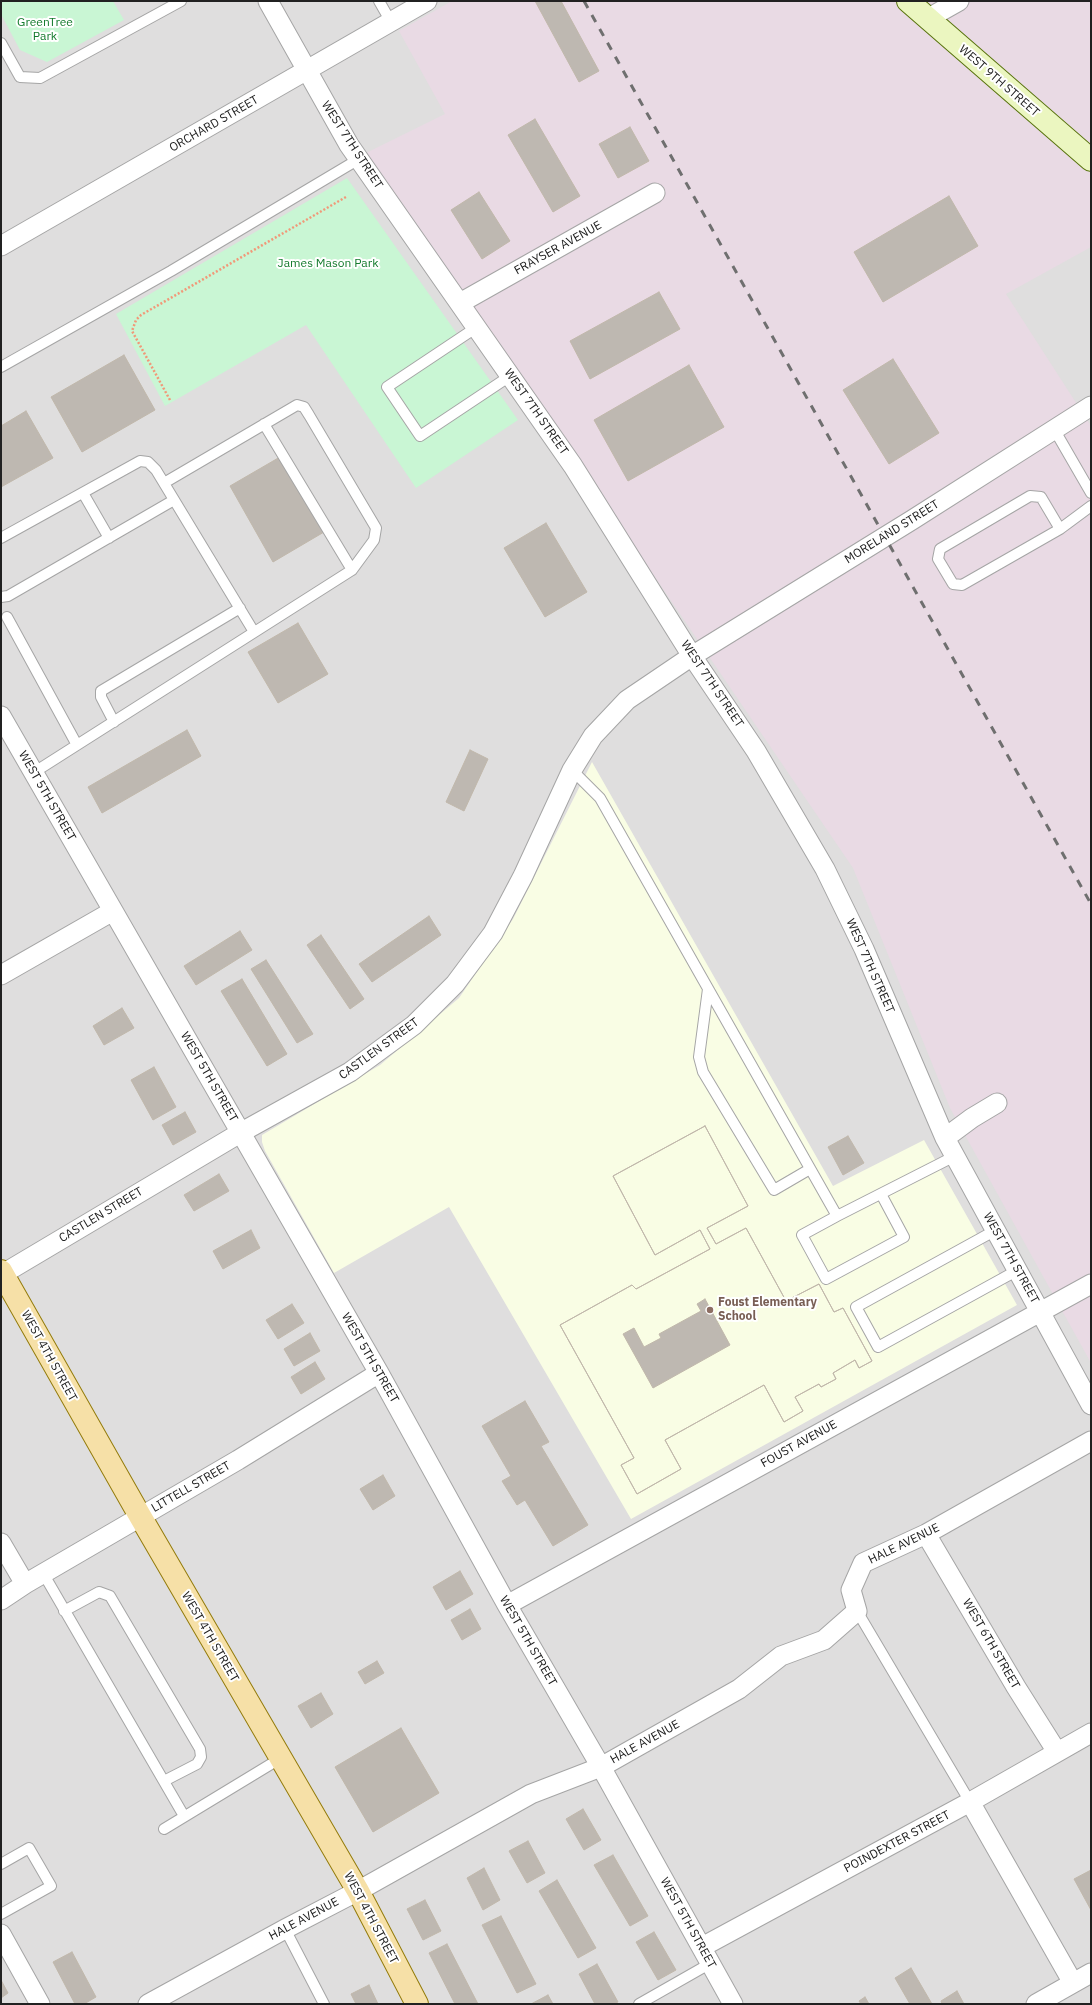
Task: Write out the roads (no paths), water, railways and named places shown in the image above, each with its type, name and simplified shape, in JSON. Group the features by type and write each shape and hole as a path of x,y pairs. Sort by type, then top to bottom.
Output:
{"main road":[{"name":"WEST 4TH STREET","path":"2,1274 140,1516 358,1891 417,2004"}],"street":[{"name":"WEST 7TH STREET","path":"268,1 306,71 359,159 573,466 692,656 756,751 825,869 864,949 945,1138 1091,1405"},
{"name":"ORCHARD STREET","path":"1,246 427,1"},
{"name":"WEST 9TH STREET","path":"908,1 1091,160"},
{"path":"927,19 959,1"},
{"name":"FRAYSER AVENUE","path":"460,303 655,193"},
{"name":"MORELAND STREET","path":"692,656 912,520 1091,406"},
{"name":"CASTLEN STREET","path":"2,1274 240,1133 350,1072 414,1026 455,984 493,933 523,876 572,770 593,736 627,700 692,656"},
{"name":"WEST 5TH STREET","path":"1,716 379,1373 507,1605 601,1767 733,2004"},
{"path":"1,975 113,911"},
{"path":"945,1138 972,1118 997,1103"},
{"name":"FOUST AVENUE","path":"507,1605 1091,1284"},
{"name":"LITTELL STREET","path":"1,1600 43,1573 238,1460 379,1373"},
{"name":"HALE AVENUE","path":"148,2004 358,1891 531,1794 601,1767 739,1689 781,1656 824,1640 857,1611 851,1590 864,1563 926,1534 1091,1441"},
{"name":"WEST 6TH STREET","path":"926,1534 1016,1687 1057,1752"},
{"path":"1,1543 25,1584"},
{"name":"POINDEXTER STREET","path":"706,1955 1091,1733"},
{"path":"970,1802 1073,1983"},
{"path":"1,1934 40,2004"},
{"path":"1036,2004 1091,1973"}],"lane":[{"path":"1,42 20,77 40,78 181,1"},
{"path":"379,1 391,22"},
{"path":"1,367 171,270 359,159"},
{"path":"477,327 386,387 420,436 510,376"},
{"path":"34,773 352,570 374,540 376,528 304,407 297,405 164,483"},
{"path":"264,424 352,570"},
{"path":"1054,429 1091,493"},
{"path":"1,538 140,461 148,462 156,470 254,632"},
{"path":"83,493 109,538"},
{"path":"1060,529 1041,497 1030,496 940,549 938,559 953,584 962,585 1060,529 1091,506"},
{"path":"1,597 8,596 174,500"},
{"path":"114,722 101,697 101,690 240,608"},
{"path":"7,617 77,745"},
{"path":"572,770 600,798 837,1216"},
{"path":"708,989 699,1057 703,1072 774,1190 810,1169"},
{"path":"881,1194 904,1237 826,1279 802,1235 837,1216 955,1156"},
{"path":"996,1230 856,1307 878,1347 1018,1270"},
{"path":"43,1573 184,1816"},
{"path":"64,1611 99,1592 110,1596 200,1750 201,1756 197,1764 164,1781"},
{"path":"857,1611 970,1802"},
{"path":"164,1828 281,1758"},
{"path":"1,1864 29,1848 51,1886 1,1914"},
{"path":"285,1929 324,2004"},
{"path":"639,2004 706,1955"}],"railway":[{"path":"584,1 1091,904"}],"place":[{"name":"Foust Elementary School","path":"710,1310"}],"park label":[{"name":"GreenTree Park","path":"45,30"},
{"name":"James Mason Park","path":"328,264"}]}
